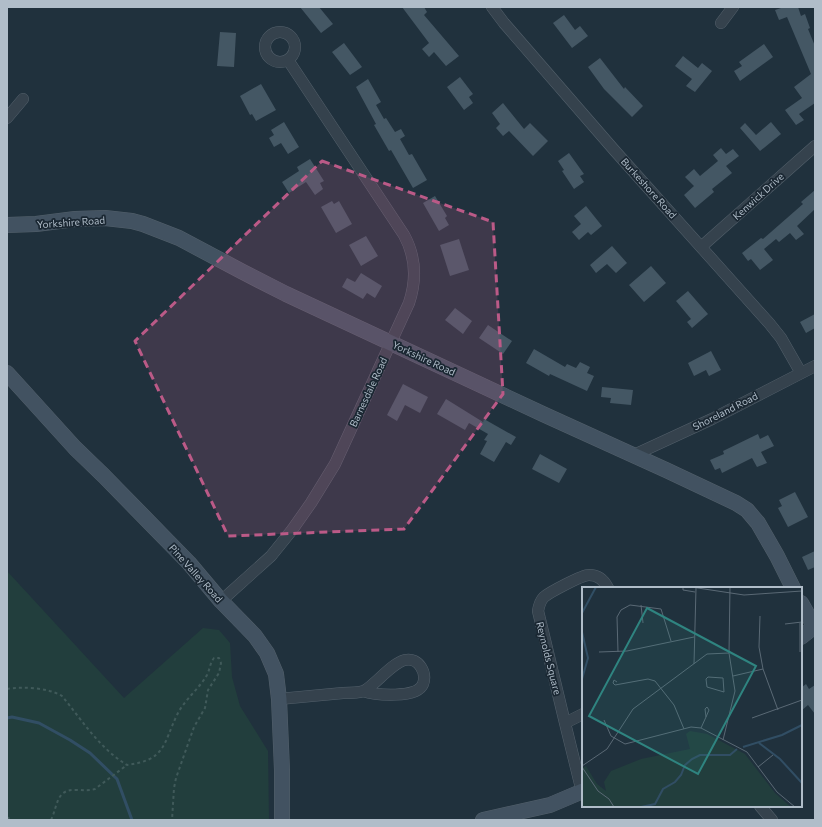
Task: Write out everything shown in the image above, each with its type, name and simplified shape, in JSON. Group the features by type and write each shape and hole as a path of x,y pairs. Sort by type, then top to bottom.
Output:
{"street":[{"name":"Burkeshore Road","path":"492,7 504,23 615,151 769,323 781,338 801,373"},
{"path":"720,23 733,7"},
{"name":"Barnesdale Road","path":"221,601 271,556 311,503 335,464 391,343 413,290 415,279 414,266 409,244 288,60"},
{"path":"7,118 23,99"},
{"name":"Kenwick Drive","path":"701,247 815,146"},
{"name":"Yorkshire Road","path":"7,225 36,224 93,218 132,221 147,225 180,238 280,290 391,343 726,498 747,510 758,523 792,587"},
{"name":"Shoreland Road","path":"634,455 712,419 815,366"},
{"name":"Pine Valley Road","path":"7,373 75,448 189,563 221,601 255,636 267,653 276,674 279,699 282,770 282,820"},
{"name":"Reynolds Square","path":"582,792 538,611 539,604 546,596 584,575 601,578 607,587"},
{"path":"802,605 814,626 802,636"},
{"path":"279,699 363,691 374,694 405,694 416,692 422,687 424,672 419,664 412,660 405,660 363,691"},
{"path":"565,723 582,714"},
{"path":"483,820 550,805 582,792"},
{"path":"761,807 772,820"}],"path":[{"path":"51,820 61,795 64,792 70,790 95,789 127,765 147,761 162,750 172,730 177,714 207,675 214,658 219,658 221,662 219,673 208,690 205,708 194,727 176,778 172,820"},
{"path":"7,688 17,687 42,689 56,692 62,696 100,744 118,760 127,765"},
{"path":"7,817 11,820"}],"highlighted area":[{"path":"322,161 493,222 503,394 404,529 228,536 135,341"}],"green space":[{"path":"7,571 124,698 203,628 219,630 230,643 232,677 240,706 268,751 269,820 7,820"}],"building":[{"path":"300,7 319,7 333,24 321,33"},
{"path":"402,7 424,7 427,12 424,15 459,56 446,66 434,52 429,57 422,49 429,43"},
{"path":"784,7 798,7 801,16 805,14 810,28 808,29 815,46 815,103 799,114 804,120 796,125 785,110 802,98 794,87 811,74 787,17 779,20 775,10"},
{"path":"564,15 575,30 580,26 588,36 572,48 553,23"},
{"path":"220,32 236,33 234,67 217,66"},
{"path":"344,43 362,67 350,75 332,52"},
{"path":"764,44 773,57 740,81 734,71 742,66 739,62"},
{"path":"683,56 698,68 702,63 712,71 695,92 686,86 692,79 675,66"},
{"path":"600,58 624,89 625,87 643,106 632,117 604,89 588,67"},
{"path":"460,77 473,94 469,97 473,103 464,110 447,87"},
{"path":"368,79 381,102 376,105 384,119 386,118 395,132 401,129 405,136 400,139 409,155 412,154 427,180 413,188 391,150 389,151 374,125 376,124 356,87"},
{"path":"261,84 276,110 256,121 252,114 250,115 240,96"},
{"path":"503,103 524,129 530,123 548,141 533,156 509,131 503,136 496,128 500,124 492,113"},
{"path":"284,122 299,147 288,154 281,143 274,147 269,138 274,135 271,130"},
{"path":"771,122 781,134 760,151 740,128 745,123 756,135"},
{"path":"721,148 726,154 733,149 739,156 726,166 732,173 712,189 714,192 695,208 684,195 694,186 685,177 694,169 700,176 718,161 713,155"},
{"path":"569,153 584,174 580,176 584,182 574,189 562,171 564,170 558,161"},
{"path":"310,159 324,181 320,183 323,189 315,195 306,182 289,193 282,182 299,171 297,167"},
{"path":"815,190 815,209 797,226 804,234 796,240 790,233 779,242 776,239 764,249 773,260 760,270 751,259 748,261 742,253 761,238 763,239 803,204 801,202"},
{"path":"435,196 447,216 445,218 449,225 439,231 423,203"},
{"path":"332,201 334,204 339,201 352,224 336,233 321,207"},
{"path":"586,206 602,226 591,235 588,232 579,240 572,232 581,224 574,216"},
{"path":"366,236 378,256 361,266 349,245"},
{"path":"459,239 469,270 450,276 440,245"},
{"path":"612,246 627,263 616,273 607,264 596,273 590,265"},
{"path":"651,266 666,283 644,302 629,285"},
{"path":"361,273 382,286 375,298 367,293 363,299 342,287 347,278 355,282"},
{"path":"688,291 708,314 692,328 687,322 691,319 676,301"},
{"path":"455,308 472,321 463,334 445,320"},
{"path":"815,314 815,328 806,333 800,322"},
{"path":"488,325 512,341 503,354 479,338"},
{"path":"534,349 565,367 567,364 576,368 580,362 590,367 587,373 594,376 587,391 550,374 549,376 526,363"},
{"path":"711,351 721,370 709,376 706,370 694,376 688,363"},
{"path":"403,384 428,397 420,413 405,405 397,421 387,415"},
{"path":"602,387 633,390 631,405 610,403 611,398 601,397"},
{"path":"446,399 483,422 484,419 516,437 511,445 506,442 494,462 480,454 487,441 484,440 488,434 469,423 465,430 437,414"},
{"path":"758,434 760,439 768,435 774,446 761,452 767,463 757,467 752,458 722,473 720,468 715,470 710,460 724,454 723,451"},
{"path":"540,454 567,469 559,483 532,469"},
{"path":"795,492 808,517 788,527 778,508 782,506 779,500"},
{"path":"815,551 815,567 808,570 802,557"},
{"path":"806,684 809,689 815,685 815,714 808,705 802,710 802,687"}],"waterway":[{"path":"7,718 12,717 39,723 90,753 117,779 132,820"}]}
